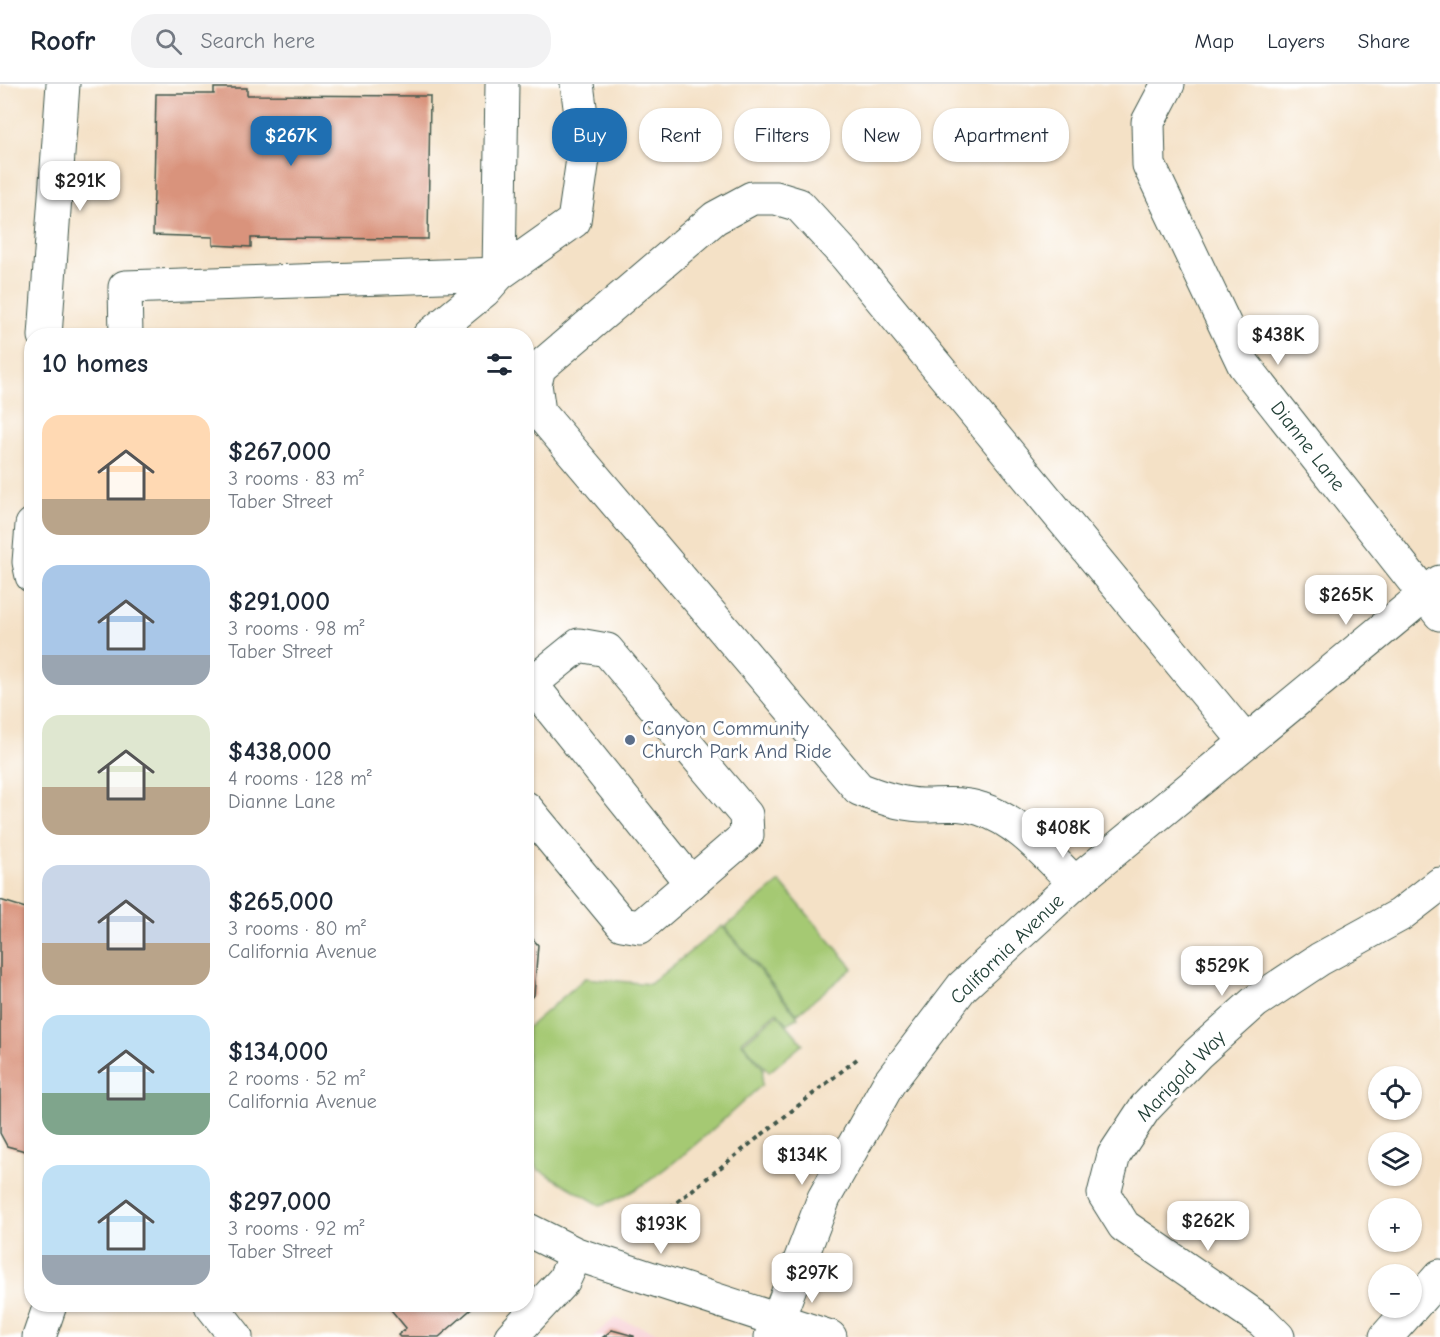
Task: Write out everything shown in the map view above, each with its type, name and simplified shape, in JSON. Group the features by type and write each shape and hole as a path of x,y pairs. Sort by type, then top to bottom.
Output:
{"street":[{"path":"46,328 63,84"},
{"path":"499,274 502,84"},
{"path":"439,328 484,291 499,274 574,222 585,146 577,84"},
{"name":"Dianne Lane","path":"1168,84 1148,122 1149,165 1244,365 1435,597"},
{"path":"1075,883 1008,820 990,812 950,802 921,805 886,799 859,789 539,412 535,384 539,368 715,218 752,198 776,198 799,205 846,256 1246,742"},
{"path":"126,328 125,287 499,274"},
{"name":"California Avenue","path":"774,1328 824,1198 889,1083 962,987 1075,883 1246,742 1435,597"},
{"path":"534,682 579,645 607,650 746,815 747,835 640,927 622,924 534,818"},
{"path":"534,692 691,883"},
{"name":"Marigold Way","path":"1278,1337 1252,1314 1124,1226 1104,1194 1114,1155 1145,1108 1197,1054 1255,1002 1320,959 1400,915 1440,884"},
{"path":"534,1233 576,1254 619,1268 774,1328 830,1337"},
{"path":"511,1337 564,1280 576,1254"},
{"path":"1386,1337 1440,1276"},
{"path":"39,1337 48,1312"},
{"path":"216,1312 236,1337"}],"path":[{"path":"619,1268 628,1241 857,1059"}],"shaded area":[{"path":"615,1318 671,1337 592,1337"}],"green space":[{"path":"780,882 853,968 797,1014 725,927"},
{"path":"722,926 798,1017 787,1024 777,1012 741,1042 763,1068 762,1085 663,1171 642,1186 600,1205 534,1165 534,1022 585,978 650,984"},
{"path":"778,1014 803,1044 769,1072 743,1043"}],"building":[{"path":"214,88 247,88 247,95 430,96 428,239 251,238 251,247 213,245 213,237 153,235 156,94 214,94"},
{"path":"0,900 24,908 24,1151 7,1146 0,1133"},
{"path":"534,940 538,945 534,995"},
{"path":"393,1312 468,1312 439,1337 400,1337 398,1335 406,1328"},
{"path":"612,1330 634,1336 634,1337 603,1337"}],"place":[{"name":"Canyon Community Church Park And Ride","path":"630,740"}]}
